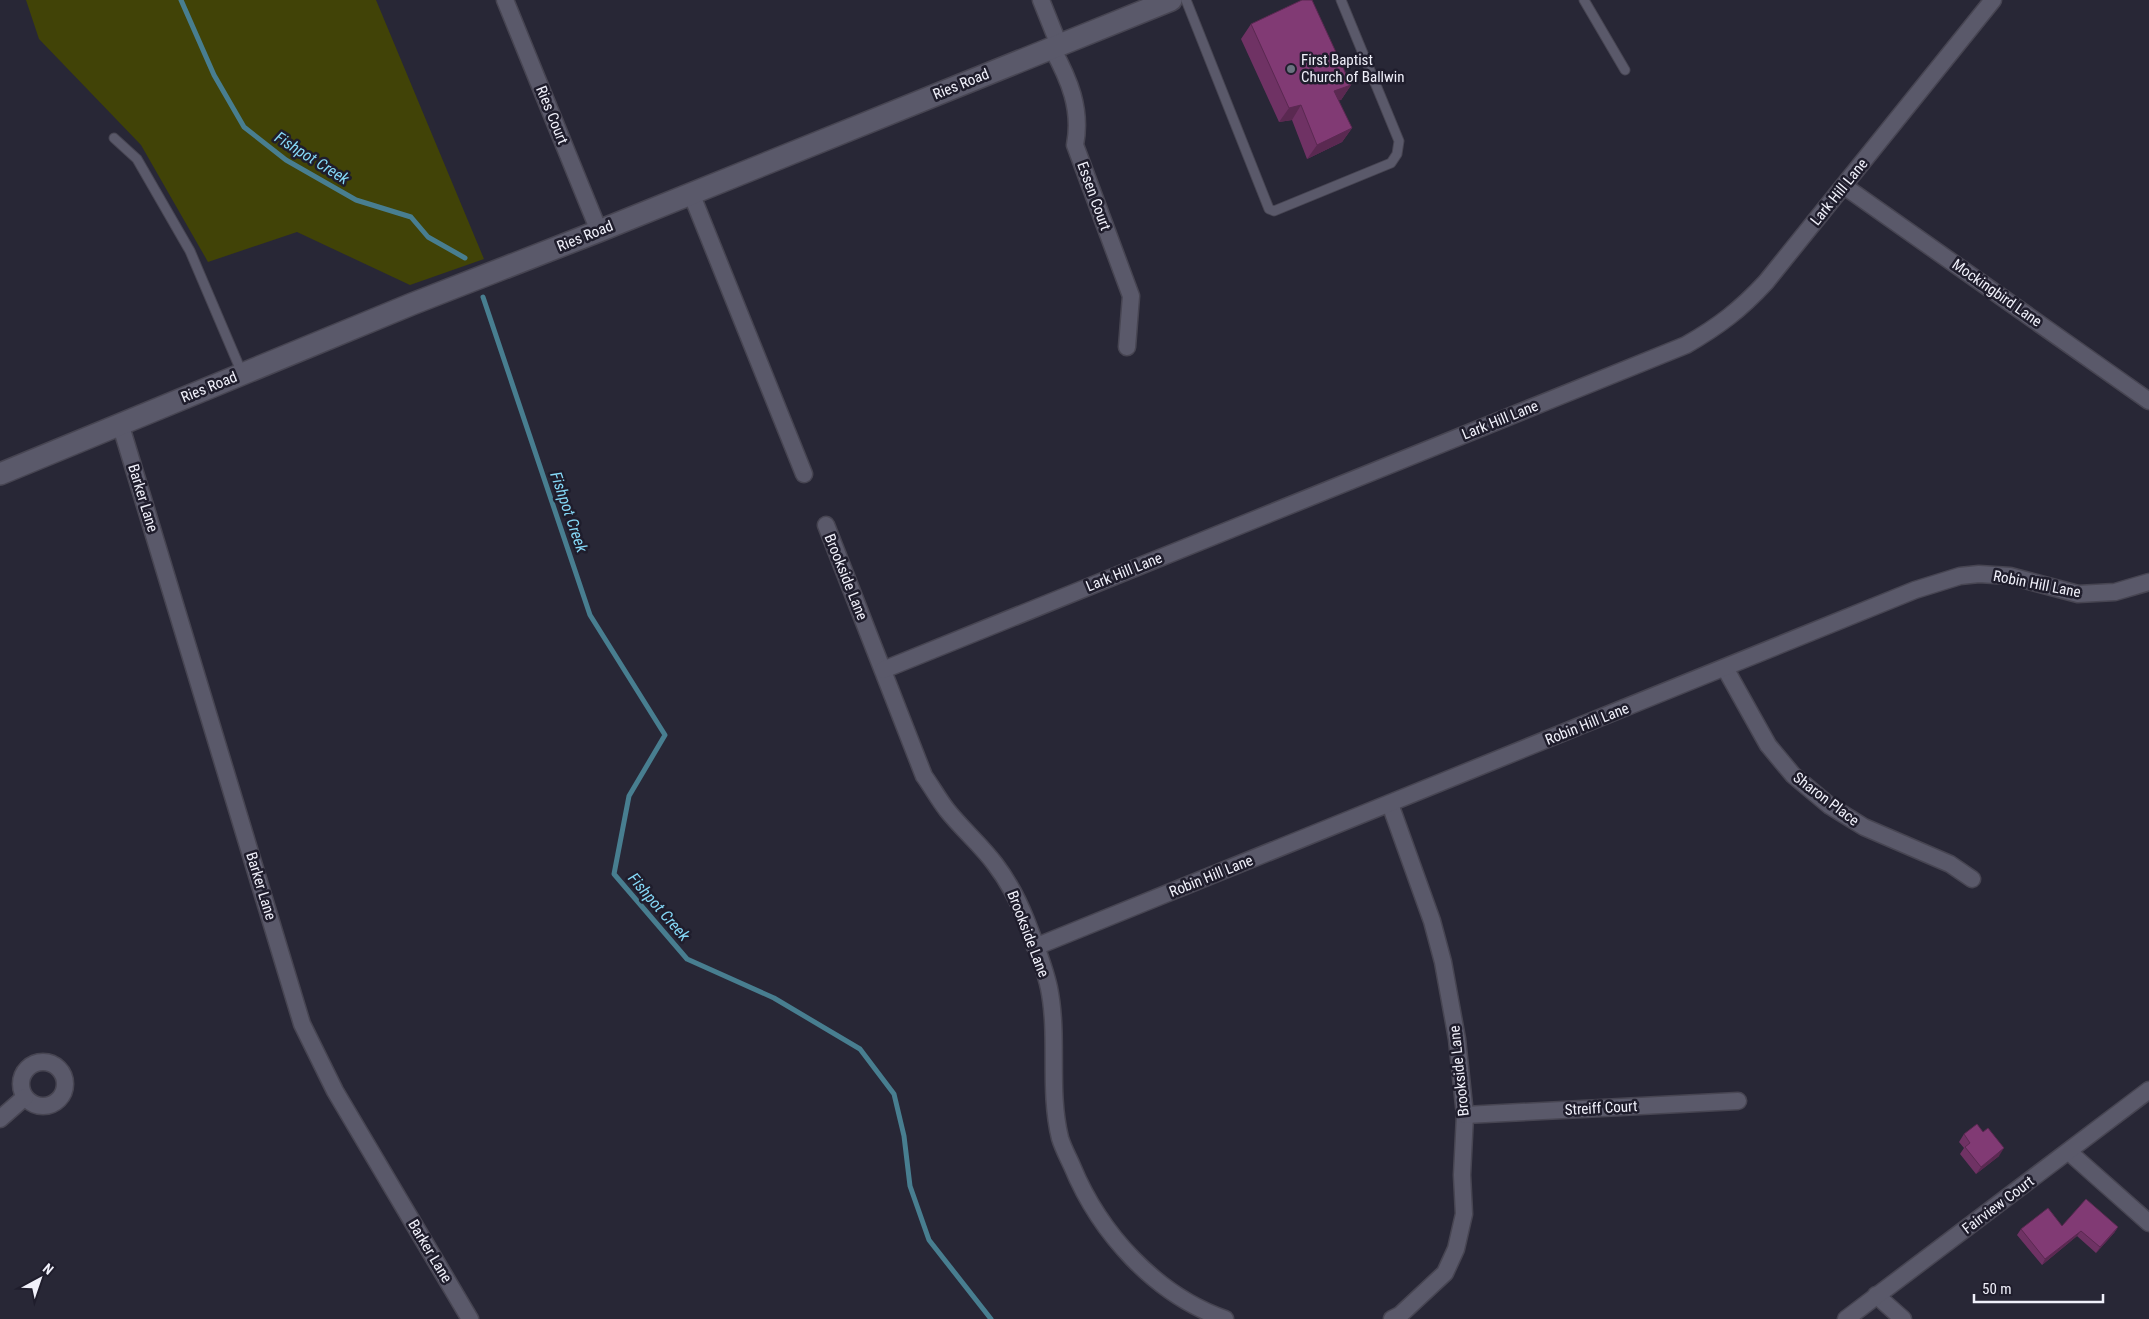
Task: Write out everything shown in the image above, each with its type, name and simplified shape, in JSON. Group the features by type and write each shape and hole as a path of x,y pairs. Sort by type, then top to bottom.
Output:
{"street":[{"name":"Ries Court","path":"505,0 599,231"},
{"name":"Essen Court","path":"1041,0 1070,81 1077,117 1078,132 1075,145 1131,296 1126,347"},
{"name":"Ries Road","path":"0,474 412,304 599,231 1171,0"},
{"name":"Lark Hill Lane","path":"883,670 1686,345 1708,333 1741,309 1766,282 1993,0"},
{"name":"Mockingbird Lane","path":"1844,186 2149,401"},
{"path":"691,193 804,474"},
{"name":"Barker Lane","path":"120,423 302,1024 335,1091 470,1319"},
{"name":"Brookside Lane","path":"826,525 924,776 946,810 994,862 1012,888 1035,946 1049,988 1054,1094 1061,1139 1078,1182 1120,1245 1145,1270 1173,1294 1225,1319"},
{"name":"Robin Hill Lane","path":"1035,946 1915,590 1960,576 1979,574 2010,576 2078,594 2115,592 2149,582"},
{"name":"Sharon Place","path":"1725,668 1768,745 1793,775 1830,806 1864,827 1950,864 1972,879"},
{"name":"Brookside Lane","path":"1390,804 1432,921 1443,962 1457,1039 1464,1115 1462,1175 1464,1214 1456,1249 1444,1273 1400,1315 1392,1319"},
{"name":"Fairview Court","path":"1846,1319 2149,1090"},
{"path":"0,1119 25,1097"},
{"name":"Streiff Court","path":"1464,1115 1738,1101"},
{"path":"2069,1152 2149,1223"},
{"path":"1876,1295 1904,1319"}],"lane":[{"path":"1186,0 1241,143 1269,209 1274,211 1391,163 1397,154 1399,140 1341,0"},
{"path":"1584,0 1625,70"},
{"path":"114,138 137,159 190,251 242,373"}],"shaded area":[{"path":"26,0 376,0 484,259 410,285 297,232 208,262 141,145 39,39"}],"building":[{"name":"First Baptist Church of Ballwin","path":"1302,0 1312,0 1351,85 1334,91 1352,128 1317,145 1301,105 1289,108 1251,24"},
{"path":"1977,1124 1983,1132 1988,1128 2004,1148 1981,1167 1965,1147 1970,1143 1964,1134"},
{"path":"2086,1199 2118,1227 2100,1247 2081,1231 2045,1259 2021,1229 2048,1208 2062,1226"}],"waterway":[{"name":"Fishpot Creek","path":"181,0 214,75 244,127 286,160 356,200 411,217 428,237 465,258"},
{"name":"Fishpot Creek","path":"483,297 590,615 665,735 629,796 614,874 687,959 774,998 860,1049 894,1094 904,1136 910,1186 929,1240 991,1319"}],"place":[{"name":"First Baptist Church of Ballwin","path":"1291,69"}]}
